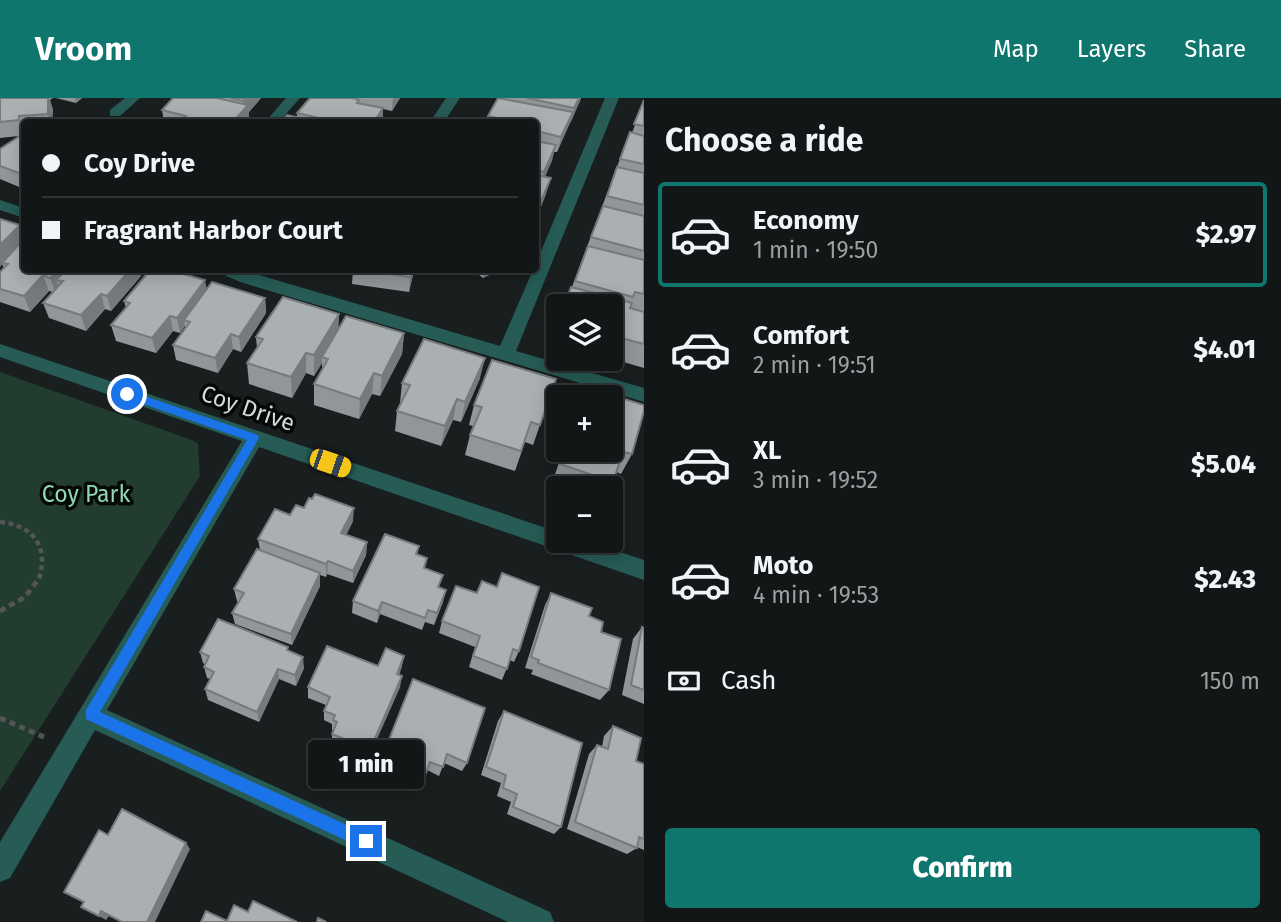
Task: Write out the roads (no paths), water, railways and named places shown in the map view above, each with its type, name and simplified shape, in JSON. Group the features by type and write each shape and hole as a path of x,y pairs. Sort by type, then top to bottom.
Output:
{"street":[{"path":"116,113 132,98"},
{"path":"275,119 293,98"},
{"path":"439,119 453,98"},
{"path":"506,354 612,98"},
{"path":"0,205 21,212"},
{"path":"235,273 644,395"},
{"name":"Coy Drive","path":"0,350 546,537"},
{"path":"0,868 254,438"},
{"name":"Coy Drive","path":"594,553 644,570"},
{"path":"91,715 540,922"}],"park label":[{"name":"Coy Park","path":"86,494"}]}
